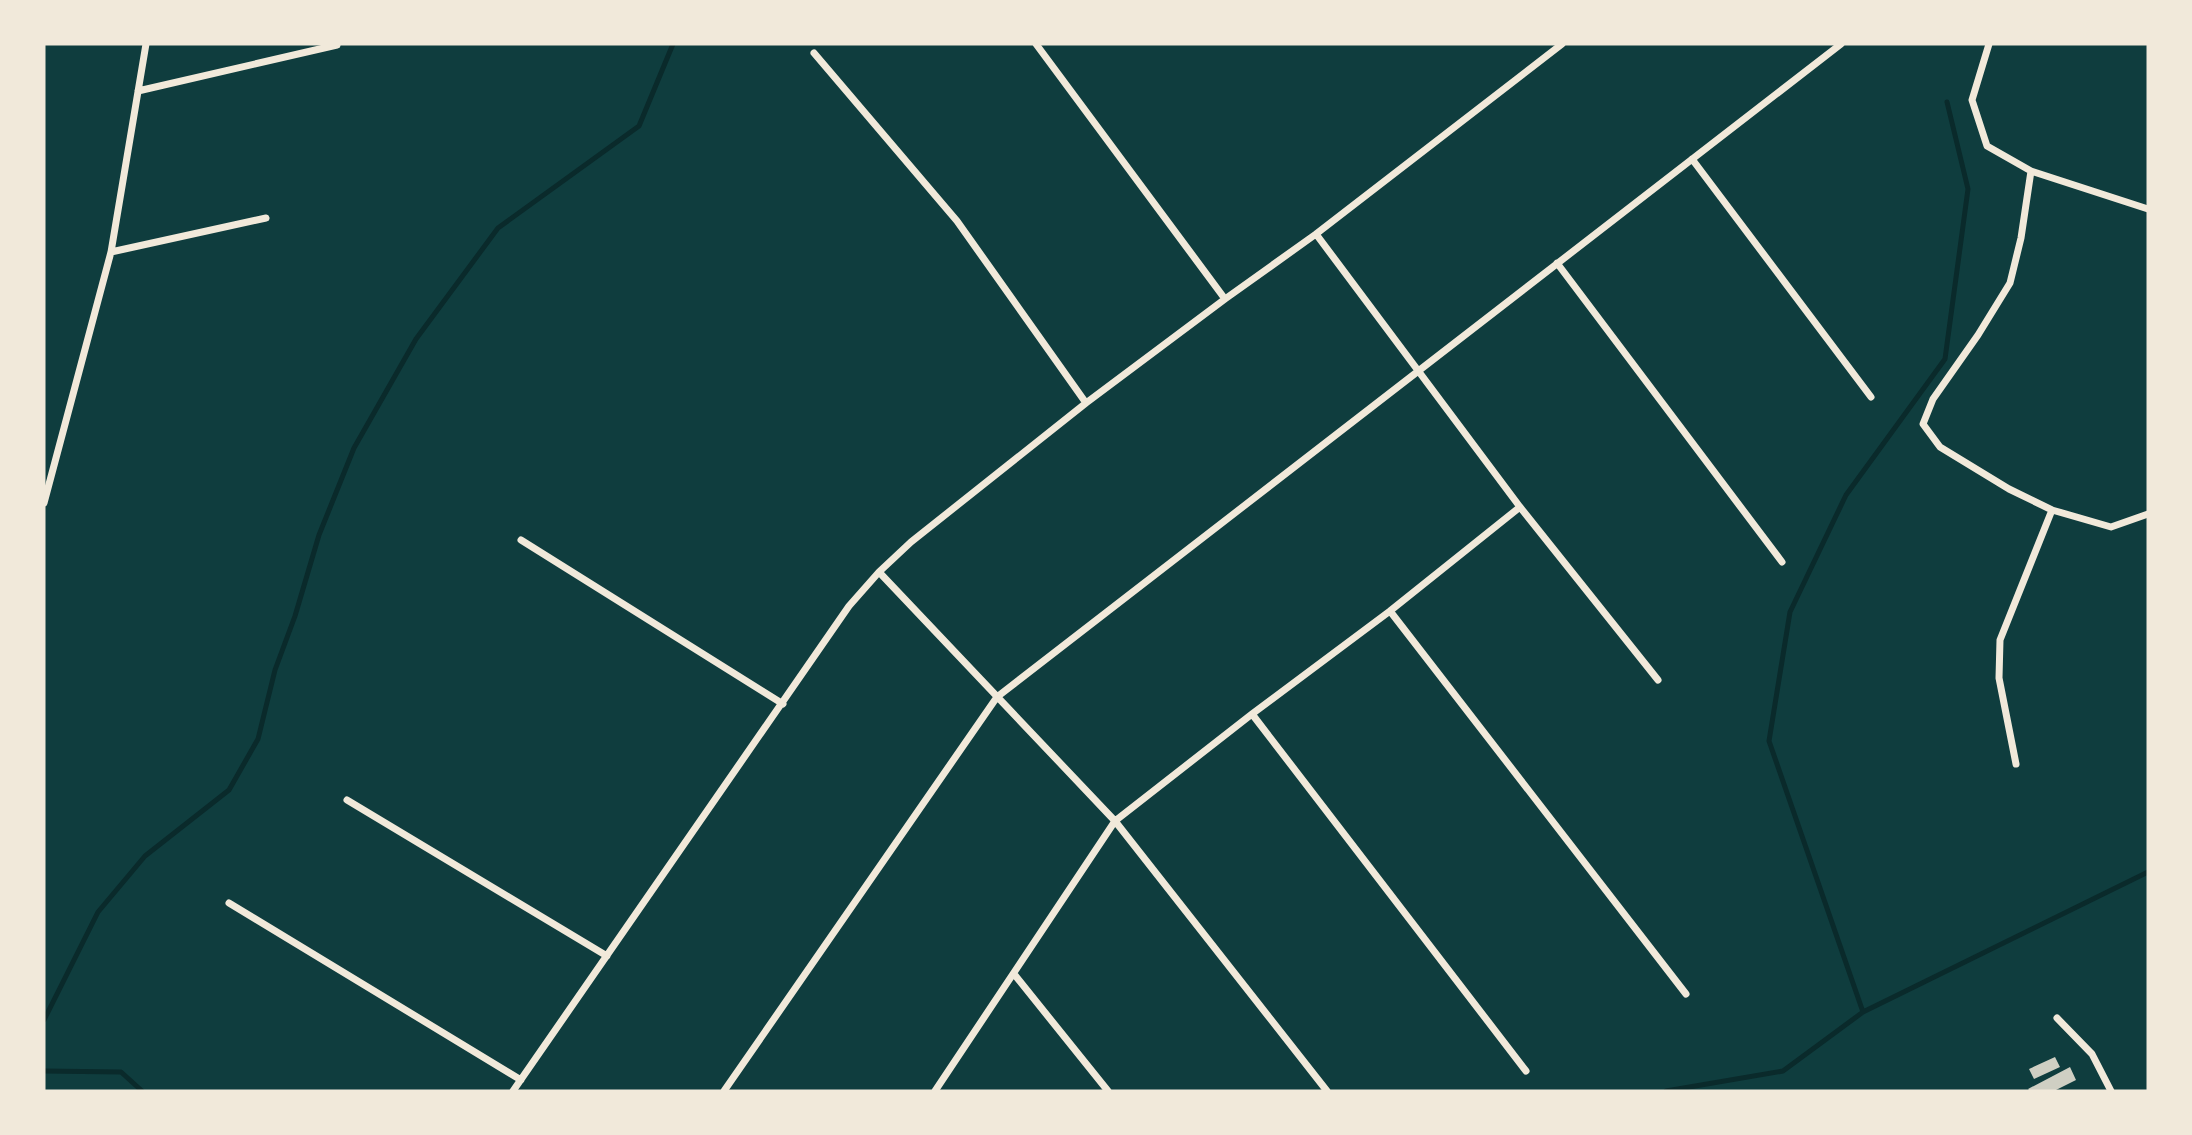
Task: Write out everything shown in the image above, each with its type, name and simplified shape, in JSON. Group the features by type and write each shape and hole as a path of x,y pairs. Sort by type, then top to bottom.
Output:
{"street":[{"path":"44,503 111,253 145,44"},
{"path":"1036,44 1224,299"},
{"path":"513,1091 849,606 879,572 911,541 1086,403 1316,234 1562,44"},
{"path":"724,1091 997,697 1841,44"},
{"path":"1989,44 1972,100 1987,146 2031,171 2148,209"},
{"path":"138,91 337,45"},
{"path":"814,53 957,221 1086,403"},
{"path":"1692,159 1871,397"},
{"path":"2031,171 2021,238 2010,283 1933,399 1923,424 1940,447 2010,489 2052,510 2111,527 2148,514"},
{"path":"111,253 266,218"},
{"path":"1316,234 1520,507 1658,680"},
{"path":"1558,263 1782,562"},
{"path":"935,1091 1115,821 1390,611 1520,507"},
{"path":"2016,764 1999,678 2000,640 2052,510"},
{"path":"521,540 783,704"},
{"path":"879,572 1115,821 1327,1091"},
{"path":"1390,611 1686,994"},
{"path":"1252,714 1526,1071"},
{"path":"347,800 607,956"},
{"path":"229,903 521,1080"},
{"path":"1014,974 1108,1091"},
{"path":"2057,1018 2092,1054 2111,1091"}],"building":[{"path":"2055,1057 2060,1067 2034,1079 2029,1069"},
{"path":"2070,1067 2076,1080 2054,1091 2028,1089"}],"waterway":[{"path":"44,1020 98,912 145,856 229,790 258,739 275,670 295,616 319,535 354,448 416,339 498,228 639,126 673,44"},
{"path":"1863,1012 1769,741 1790,612 1846,495 1945,359 1968,189 1947,102"},
{"path":"1666,1091 1783,1071 1863,1012 2148,872"},
{"path":"44,1071 121,1072 142,1091"}]}
